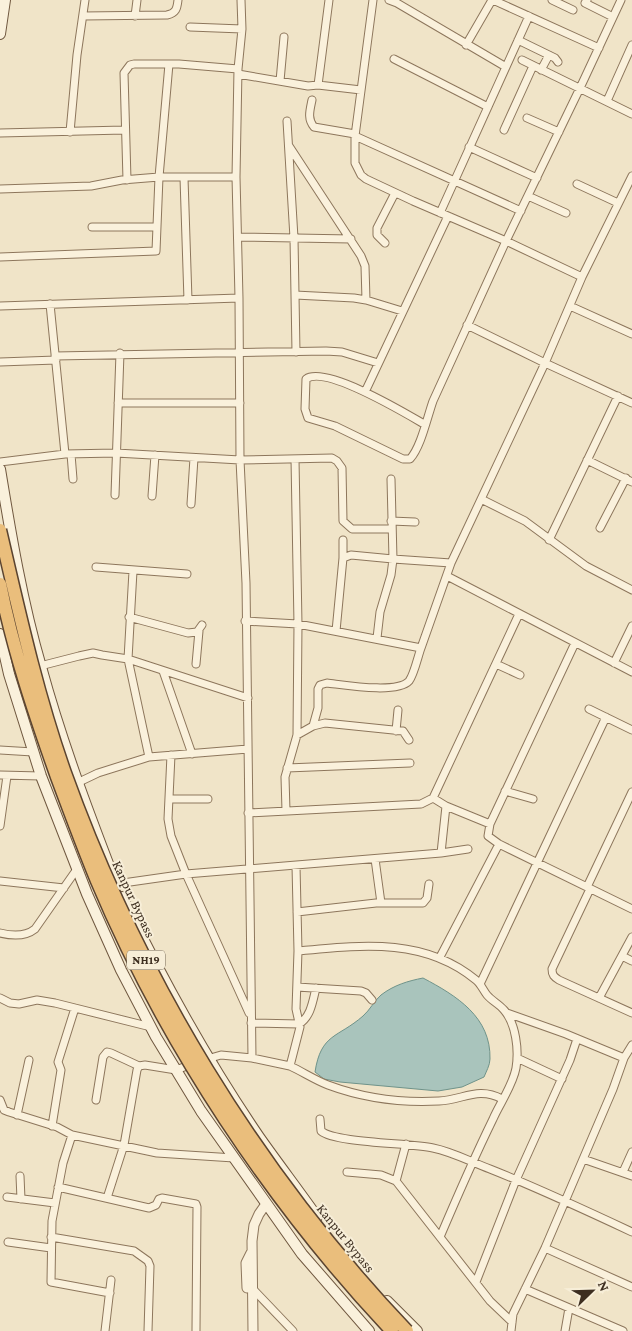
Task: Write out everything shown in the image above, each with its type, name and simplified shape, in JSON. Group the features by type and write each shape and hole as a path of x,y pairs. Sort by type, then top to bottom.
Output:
{"highway":[{"name":"Kanpur Bypass","path":"0,530 30,657 65,772 124,915 160,988 216,1084 268,1163 338,1254 407,1331"},
{"name":"Kanpur Bypass","path":"0,584 24,679 39,728 71,816 98,882 153,996 204,1086 266,1177 316,1244 392,1331"}],"main road":[{"path":"0,34 5,0"},
{"path":"0,469 16,562 40,666 77,783 116,884 152,958 209,1058 259,1136 320,1221 377,1290 417,1331"},
{"path":"1,638 40,776 77,870 122,970 151,1027 202,1111 266,1204 302,1254 369,1331"}],"street":[{"path":"70,132 86,0"},
{"path":"135,16 137,0"},
{"path":"83,16 173,14 176,11 178,0"},
{"path":"241,0 242,29 238,71 236,177 240,351 240,460 246,583 248,869 252,1058"},
{"path":"318,85 329,0"},
{"path":"373,0 355,135 355,163 361,175 395,193 506,241 582,277"},
{"path":"389,0 506,67"},
{"path":"466,45 492,0 599,48"},
{"path":"552,0 573,10"},
{"path":"587,0 585,3 613,17"},
{"path":"424,424 365,392 329,378 310,376 306,379 306,414 308,418 327,422 395,456 407,460 412,457 422,438 424,424 467,325 621,0"},
{"path":"440,213 529,16"},
{"path":"190,27 242,29"},
{"path":"280,81 284,37"},
{"path":"518,40 556,58 558,62"},
{"path":"607,102 632,45"},
{"path":"541,70 549,55"},
{"path":"394,60 488,107"},
{"path":"522,60 632,114"},
{"path":"127,180 124,130 124,73 125,69 134,64 169,64 238,71 308,86 318,85 361,90"},
{"path":"0,257 156,251 159,177 169,64"},
{"path":"504,130 533,66"},
{"path":"312,100 309,117 310,123 314,127 355,135 520,211"},
{"path":"527,118 559,132"},
{"path":"287,122 294,238 296,352"},
{"path":"0,133 124,130"},
{"path":"288,145 362,256 365,266 366,300"},
{"path":"469,148 537,178"},
{"path":"313,726 318,708 318,689 320,685 327,683 393,687 404,685 411,678 451,563 545,363 582,277 632,176"},
{"path":"0,189 91,186 159,177 236,177"},
{"path":"184,178 188,300"},
{"path":"577,184 618,203"},
{"path":"385,243 377,235 377,228 395,193"},
{"path":"528,196 566,213"},
{"path":"365,392 448,216"},
{"path":"92,227 157,227"},
{"path":"238,237 351,239"},
{"path":"295,295 366,300 402,311"},
{"path":"0,306 239,298"},
{"path":"50,304 68,454 73,478"},
{"path":"570,306 632,334"},
{"path":"467,325 632,403"},
{"path":"0,362 120,354 240,351 342,352 378,363"},
{"path":"115,495 120,354"},
{"path":"549,540 618,396"},
{"path":"118,402 240,403"},
{"path":"0,462 68,454 116,453 240,460 332,458 338,461 342,468 343,521 347,526 352,529 391,529"},
{"path":"152,496 155,455"},
{"path":"191,504 194,458"},
{"path":"286,811 285,787 287,768 297,735 298,624 295,459"},
{"path":"588,460 629,480 600,528"},
{"path":"376,638 380,612 391,574 393,559 391,479"},
{"path":"481,499 525,522 586,566 632,590"},
{"path":"391,521 415,522"},
{"path":"336,631 343,558 342,540"},
{"path":"343,558 351,555 451,563"},
{"path":"96,567 187,574"},
{"path":"133,571 128,660 149,757"},
{"path":"447,576 632,672"},
{"path":"248,813 421,804 433,798 519,614"},
{"path":"129,617 188,633 194,633 200,628 196,664"},
{"path":"245,621 298,624 420,648"},
{"path":"614,663 632,626"},
{"path":"574,643 490,824 488,836 499,844 536,863 632,909"},
{"path":"40,666 93,653 128,660 248,698"},
{"path":"496,664 520,675"},
{"path":"163,671 192,754"},
{"path":"589,709 632,730"},
{"path":"396,731 398,710"},
{"path":"480,984 606,717"},
{"path":"297,735 313,726 325,723 403,731 409,740"},
{"path":"77,783 98,773 149,757 248,749"},
{"path":"0,750 33,752"},
{"path":"171,755 168,819 171,836 251,1020"},
{"path":"287,768 410,763"},
{"path":"0,826 4,776 40,776"},
{"path":"505,791 533,799"},
{"path":"632,792 552,969 555,978 632,1013"},
{"path":"169,799 208,798"},
{"path":"433,798 446,806 490,824"},
{"path":"441,853 446,806"},
{"path":"440,957 499,844"},
{"path":"116,884 186,874 375,859 468,849"},
{"path":"375,859 381,903"},
{"path":"290,1066 300,1030 296,1010 298,951 296,866"},
{"path":"0,933 25,935 35,929 77,870"},
{"path":"0,881 64,888"},
{"path":"297,912 381,903 423,903 429,884"},
{"path":"599,998 632,936"},
{"path":"298,951 369,946 416,950 440,957 466,972 507,1013 624,1058"},
{"path":"622,956 632,961"},
{"path":"297,988 361,991 366,993 372,1000"},
{"path":"251,1020 300,1024 308,1016 316,988"},
{"path":"1,1001 19,1004 37,1000 55,1003 151,1027"},
{"path":"52,1126 61,1070 58,1062 75,1008"},
{"path":"440,1237 472,1162 514,1077 518,1058 514,1034 507,1013"},
{"path":"476,1282 516,1180 562,1078 577,1039"},
{"path":"510,1331 513,1314 545,1248 613,1089 624,1058 632,1045"},
{"path":"96,1100 103,1057 107,1052 139,1066 145,1065 176,1070 221,1055 252,1058 290,1066 330,1086 377,1098 404,1102 442,1101 481,1092 493,1094 502,1099"},
{"path":"518,1058 562,1078"},
{"path":"17,1115 29,1060"},
{"path":"107,1198 124,1145 139,1066"},
{"path":"0,1100 4,1110 52,1126 72,1135 157,1153 234,1158"},
{"path":"320,1119 321,1131 327,1135 355,1140 406,1144 449,1152 565,1201 632,1232"},
{"path":"72,1135 58,1187 52,1221 51,1282 110,1293"},
{"path":"396,1181 406,1144"},
{"path":"623,1172 632,1152"},
{"path":"583,1159 632,1176"},
{"path":"347,1172 381,1175 396,1181 490,1301 512,1322"},
{"path":"20,1176 20,1199"},
{"path":"58,1187 149,1208 156,1205 159,1199 162,1198 196,1204 196,1331"},
{"path":"8,1197 55,1203"},
{"path":"253,1331 246,1263 251,1253 254,1225 266,1204"},
{"path":"51,1237 134,1251 148,1261 150,1266 148,1331"},
{"path":"8,1242 51,1248"},
{"path":"545,1248 632,1287"},
{"path":"105,1331 111,1280"},
{"path":"247,1331 249,1285"},
{"path":"249,1285 293,1331"},
{"path":"525,1289 623,1331"},
{"path":"564,1331 569,1308"},
{"path":"604,1323 604,1331"}],"water":[{"path":"423,978 459,1000 470,1010 485,1031 489,1044 490,1061 484,1077 462,1087 438,1091 340,1082 324,1079 315,1072 318,1059 326,1043 363,1016 379,997 386,992 401,984"}]}
